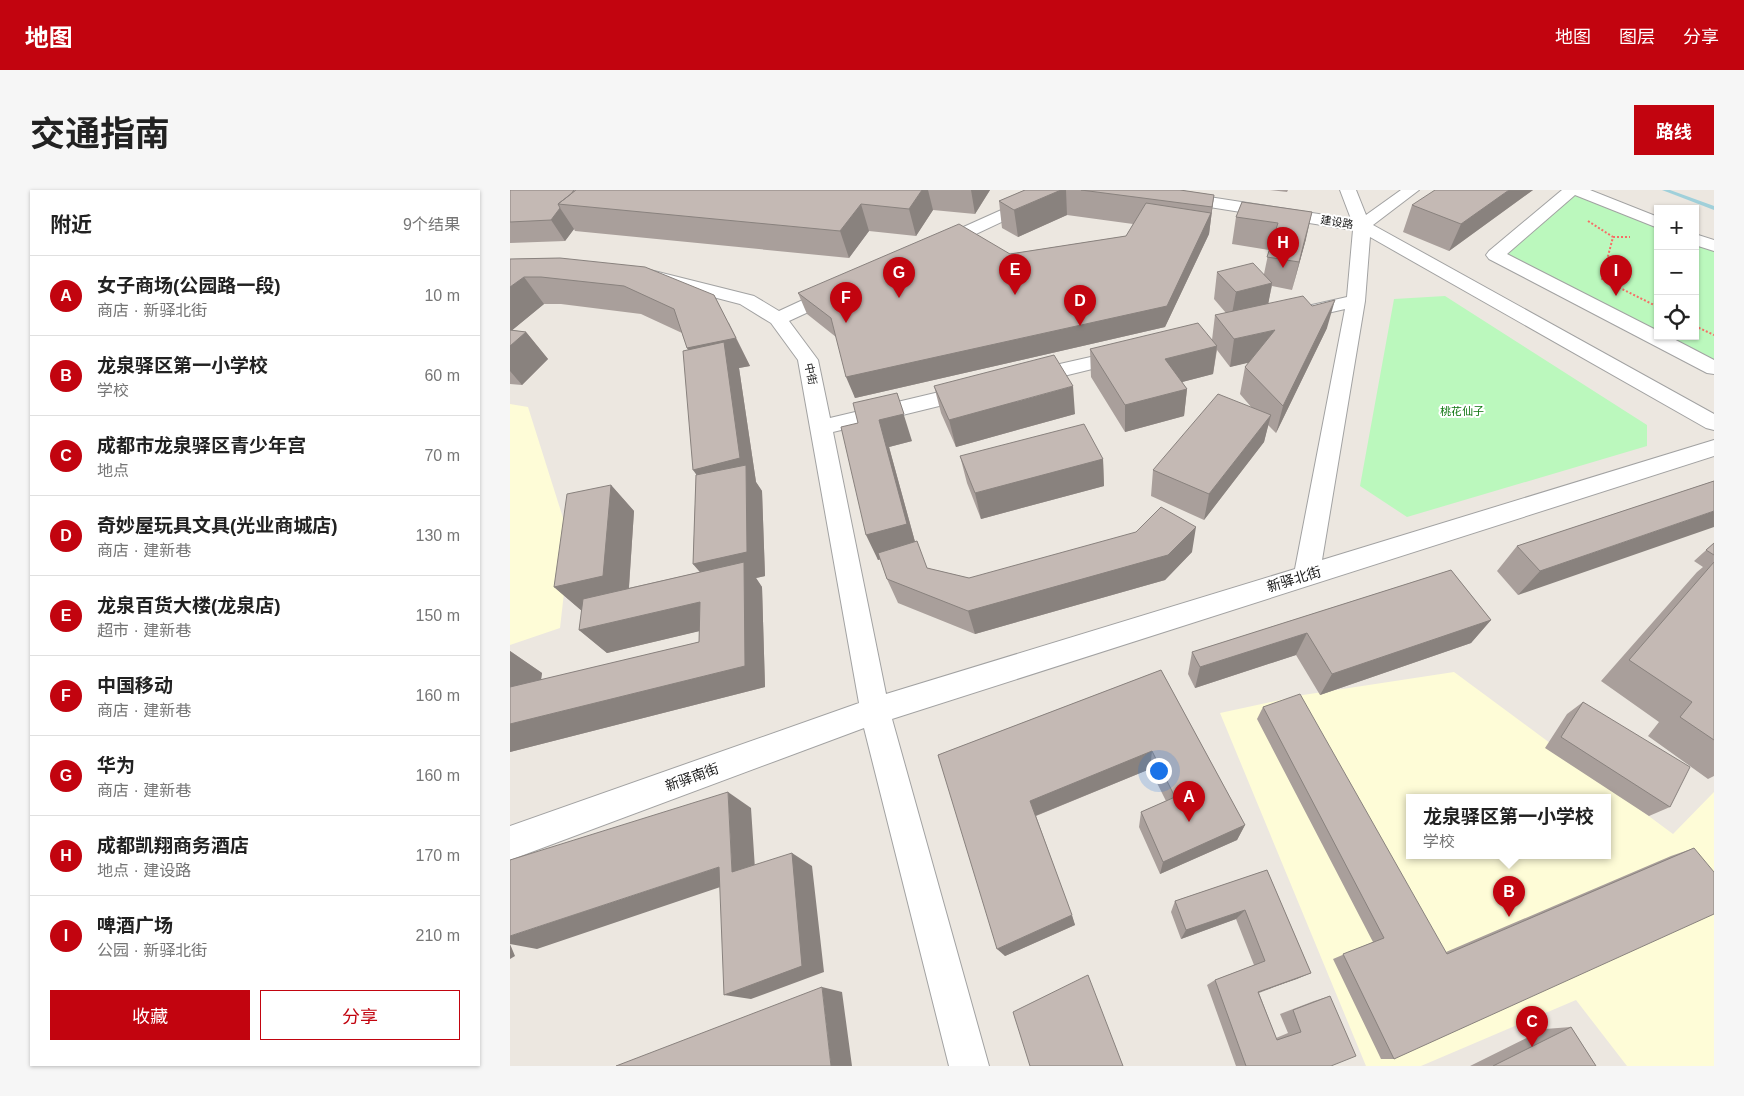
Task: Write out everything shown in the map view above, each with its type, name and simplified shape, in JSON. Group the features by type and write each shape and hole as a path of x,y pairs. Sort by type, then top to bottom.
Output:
{"street":[{"path":"923,252 1023,206 1040,190"},
{"name":"建设路","path":"1134,190 1362,226"},
{"path":"1307,574 1356,301 1362,226 1348,190"},
{"path":"1362,226 1411,190"},
{"path":"1654,221 1574,190 1495,255 1714,368"},
{"path":"1362,226 1714,423"},
{"path":"1699,240 1714,246"},
{"name":"中街","path":"628,272 657,276 747,300 778,319 808,360 875,711 969,1066"},
{"path":"778,319 850,285"},
{"path":"1278,319 1356,301"},
{"path":"821,426 1142,351"},
{"name":"新驿北街","path":"875,711 1307,574 1714,448"},
{"name":"新驿南街","path":"510,843 875,711"}],"path":[{"path":"1558,202 1613,237 1602,279 1654,305"},
{"path":"1699,328 1714,336"}],"shaded area":[{"path":"510,404 528,407 570,540 560,628 510,645"},
{"path":"1454,672 1673,834 1714,792 1714,1066 1627,1066 1576,1000 1421,1066 1366,1066 1220,713 1303,695"}],"green space":[{"path":"1572,190 1654,221 1654,337 1495,255"},
{"path":"1699,240 1714,246 1714,368 1660,340 1699,340"},
{"name":"桃花仙子","path":"1445,296 1647,425 1647,446 1407,517 1360,486 1394,299"}],"building":[{"path":"510,190 574,190 558,204 560,208 551,220 510,222"},
{"path":"576,190 922,190 909,209 861,204 840,231 558,204"},
{"path":"1025,190 1061,190 1014,210 999,201"},
{"path":"1081,190 1180,190 1214,195 1212,207"},
{"path":"1435,190 1509,190 1461,224 1412,205"},
{"path":"1242,202 1312,212 1299,262 1267,257 1278,223 1236,217"},
{"path":"1146,203 1211,213 1167,306 846,377 831,318 798,293 959,224 1010,254 1126,236"},
{"path":"560,258 645,267 714,295 736,338 687,348 674,309 624,286 541,277 524,277 510,287 510,259"},
{"path":"1253,263 1272,283 1236,292 1217,272"},
{"path":"1303,296 1312,306 1335,300 1283,406 1245,367 1275,330 1234,339 1215,315"},
{"path":"1198,323 1217,346 1165,359 1187,389 1125,405 1090,349"},
{"path":"510,330 526,332 510,346"},
{"path":"724,342 740,458 693,470 683,351"},
{"path":"1054,355 1073,386 949,420 934,386"},
{"path":"897,393 904,414 879,420 907,524 866,535 841,427 858,423 853,403"},
{"path":"1218,394 1271,415 1209,494 1153,470"},
{"path":"1084,424 1103,459 975,493 960,456"},
{"path":"746,465 747,552 693,564 696,475"},
{"path":"1714,481 1714,511 1540,571 1517,546"},
{"path":"611,485 603,576 554,587 567,494"},
{"path":"1161,507 1196,527 1168,555 968,611 887,579 878,553 917,541 927,568 969,578 1136,532"},
{"path":"1714,543 1714,555 1706,550"},
{"path":"744,562 745,666 510,724 510,687 699,642 700,602 579,630 583,599"},
{"path":"1714,562 1714,740 1680,717 1692,702 1629,660"},
{"path":"1451,570 1491,620 1332,674 1307,633 1200,667 1192,652"},
{"path":"1161,670 1245,825 1163,862 1141,812 1175,797 1152,751 1030,801 1072,915 997,949 938,755"},
{"path":"1300,694 1447,954 1694,848 1714,872 1714,914 1394,1059 1343,954 1384,938 1263,707"},
{"path":"1583,702 1690,767 1670,807 1561,737"},
{"path":"728,792 732,872 792,853 802,966 724,995 719,867 510,936 510,860"},
{"path":"1267,870 1311,973 1258,992 1277,1040 1301,1032 1293,1010 1330,996 1356,1056 1331,1066 1246,1066 1215,980 1265,961 1245,910 1186,930 1175,901"},
{"path":"1088,975 1123,1066 1030,1066 1013,1012"},
{"path":"822,987 831,1066 616,1066"},
{"path":"1571,1027 1596,1066 1493,1066"}],"waterway":[{"path":"1665,190 1714,208"}],"place":[{"name":"成都凯翔商务酒店","path":"1283,268"},
{"name":"龙泉百货大楼(龙泉店)","path":"1015,295"},
{"name":"啤酒广场","path":"1616,296"},
{"name":"华为","path":"899,298"},
{"name":"中国移动","path":"846,323"},
{"name":"奇妙屋玩具文具(光业商城店)","path":"1080,326"},
{"name":"女子商场(公园路一段)","path":"1189,822"},
{"name":"龙泉驿区第一小学校","path":"1509,917"},
{"name":"成都市龙泉驿区青少年宫","path":"1532,1047"}]}
